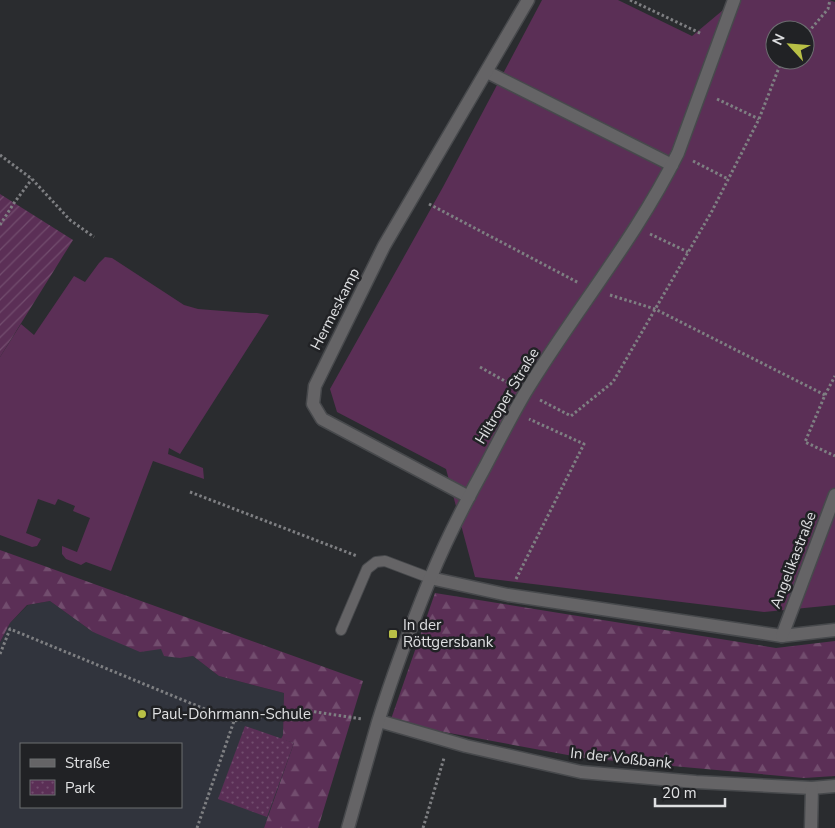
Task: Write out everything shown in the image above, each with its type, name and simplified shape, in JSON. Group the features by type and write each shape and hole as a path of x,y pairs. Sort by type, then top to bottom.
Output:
{"street":[{"name":"Hermeskamp","path":"469,496 322,419 313,404 314,386 384,246 528,0"},
{"name":"Hiltroper Straße","path":"348,828 379,721 407,638 448,536 526,392 636,227 672,165 734,0"},
{"path":"487,72 672,165"},
{"name":"Angelikastraße","path":"782,636 835,496"},
{"path":"430,578 508,595 782,636 835,630"},
{"name":"In der Voßbank","path":"379,721 466,746 581,772 696,782 812,788 835,786"},
{"path":"811,828 812,788"}],"lane":[{"path":"341,630 366,569 376,562 385,561 430,578"}],"path":[{"path":"630,0 719,42"},
{"path":"815,24 828,9 830,0"},
{"path":"480,367 571,416 613,382 712,212 759,119 778,70"},
{"path":"701,91 759,119"},
{"path":"678,153 728,179"},
{"path":"0,156 32,179 70,220 94,237"},
{"path":"0,225 32,179"},
{"path":"413,196 593,290 655,309 825,395"},
{"path":"636,227 688,252"},
{"path":"835,376 805,442 835,456"},
{"path":"508,595 584,444 514,412"},
{"path":"190,492 376,562"},
{"path":"0,654 10,629 234,721 303,710 379,721"},
{"path":"197,828 234,721"},
{"path":"423,828 450,741"}],"shaded area":[{"name":"Paul-Dohrmann-Schule","path":"50,601 93,632 161,649 180,658 193,656 219,676 284,693 282,739 294,743 264,828 0,828 0,642 10,623 28,605"}],"green space":[{"path":"542,0 618,0 692,36 735,0 829,0 835,2 835,605 764,612 475,577 446,469 337,412 330,389 443,187"},
{"path":"0,194 73,240 0,357"},
{"path":"105,257 112,258 184,305 198,309 269,315 180,454 169,448 168,454 203,468 204,479 153,461 111,571 86,562 81,565 66,559 62,554 62,546 77,552 90,518 73,511 75,506 58,499 55,505 38,499 26,533 41,539 37,546 32,547 0,535 0,357 21,324 34,335 74,276 85,282"},
{"path":"0,550 363,681 318,828 264,828 294,743 281,739 283,735 284,693 219,676 193,656 180,658 164,656 161,649 140,652 93,632 50,601 27,605 10,623 0,642"},
{"path":"435,593 776,648 835,641 835,776 804,778 584,758 390,722"},
{"path":"245,726 294,743 267,817 218,799"}],"place":[{"name":"In der Röttgersbank","path":"393,634"},
{"name":"Paul-Dohrmann-Schule","path":"142,714"}]}
